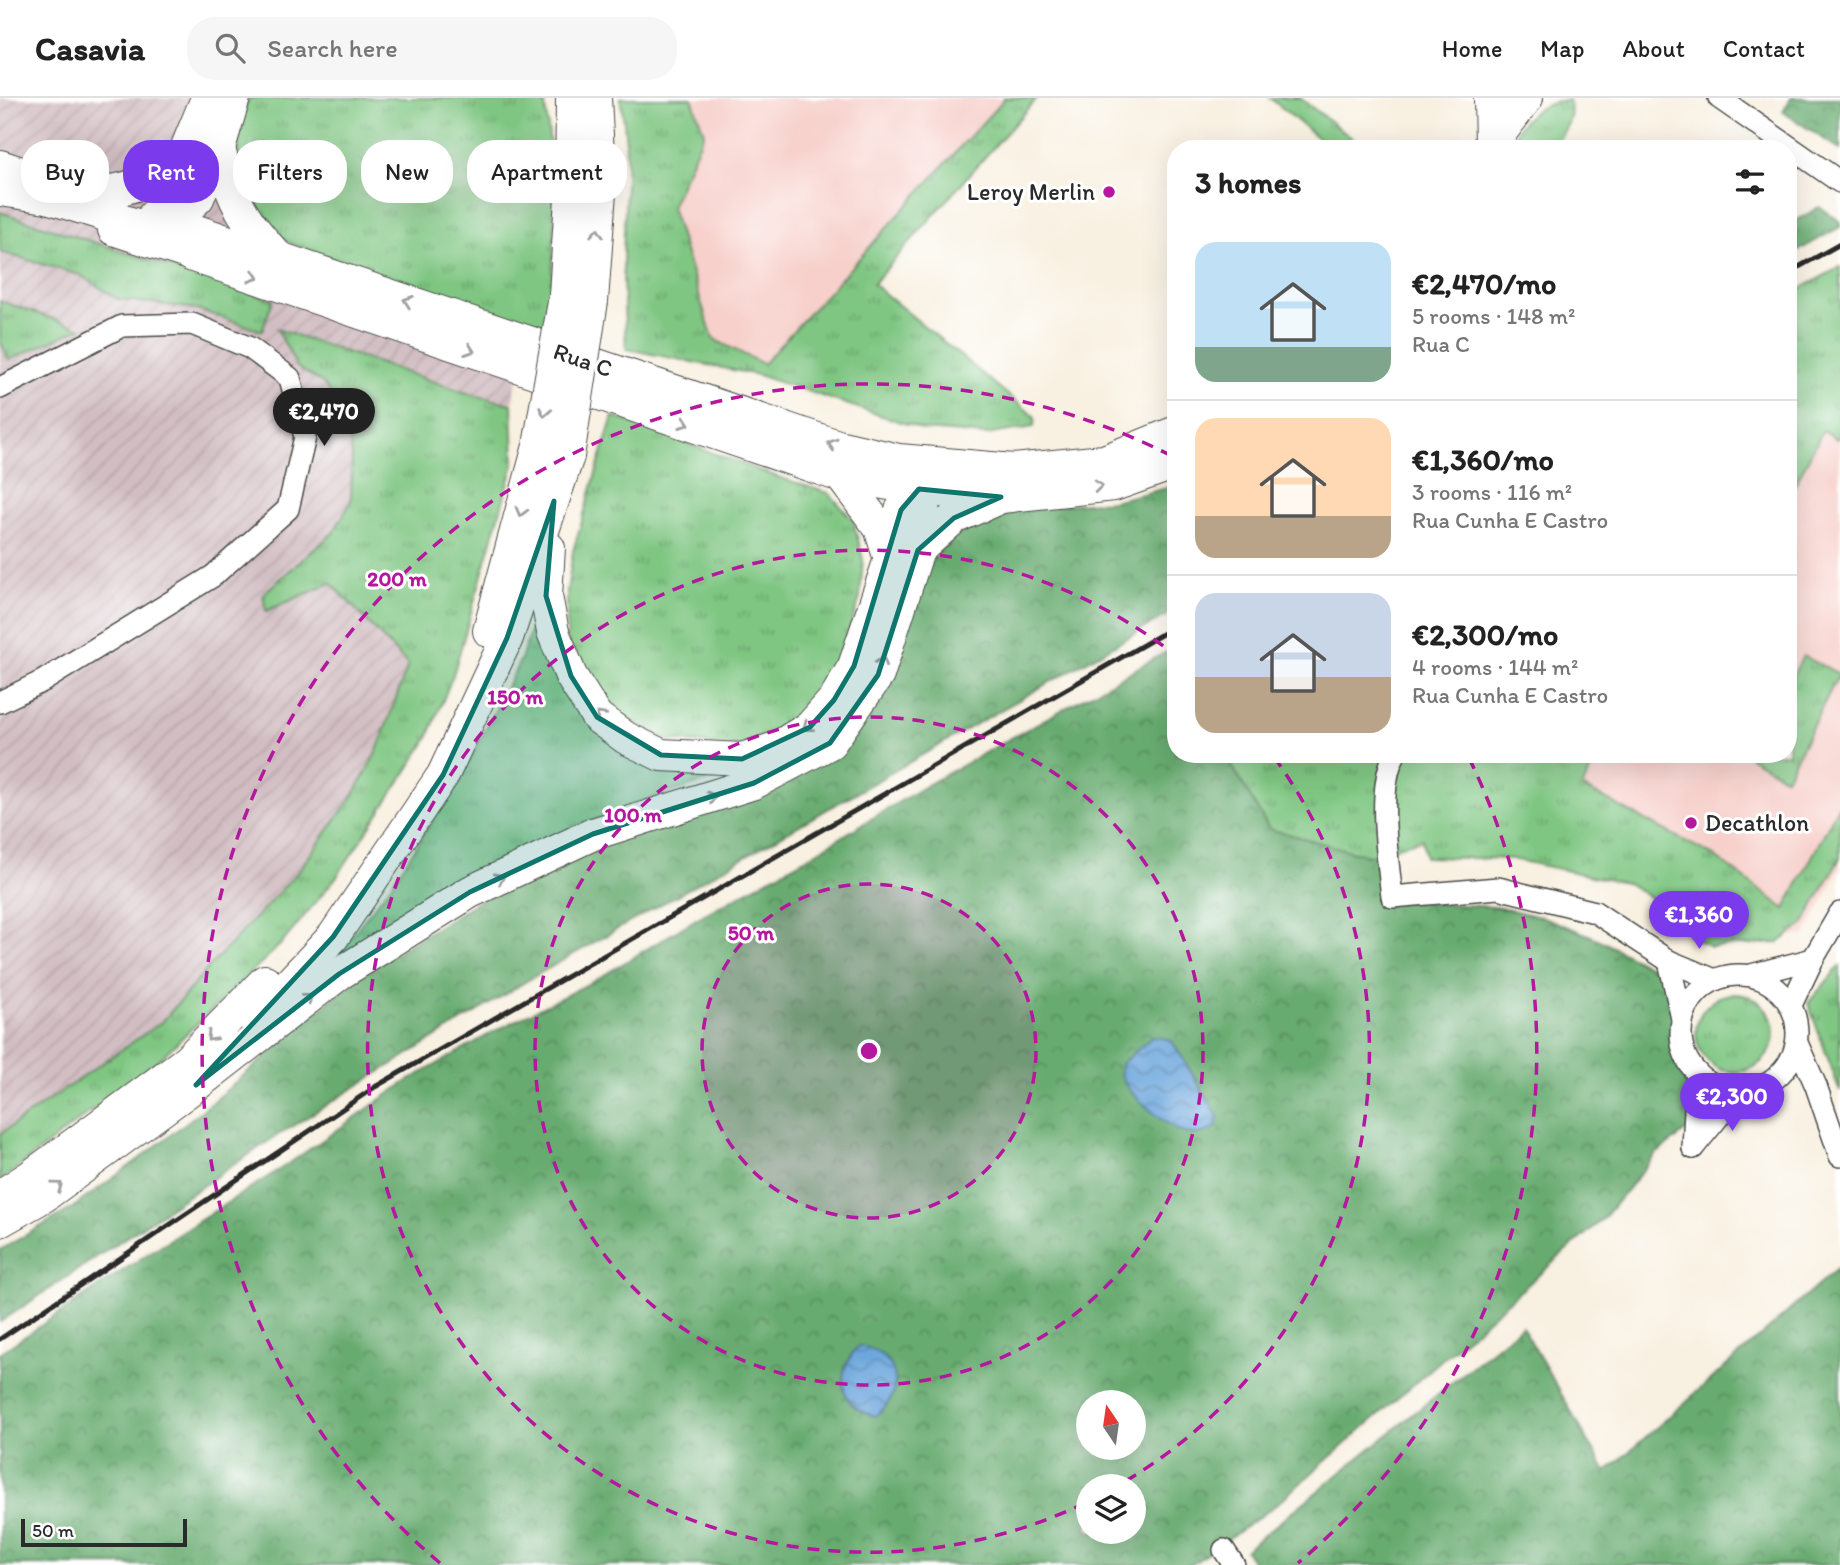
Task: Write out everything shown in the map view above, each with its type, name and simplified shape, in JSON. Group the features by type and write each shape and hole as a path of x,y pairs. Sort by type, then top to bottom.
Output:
{"main road":[{"path":"190,140 206,98"},
{"path":"234,98 219,148 227,182 253,230 279,258"},
{"path":"558,98 564,140"},
{"path":"572,98 572,140"},
{"path":"595,98 600,192 554,451 554,500 546,596 553,632 571,676 597,717 626,738 662,755 697,759 742,759 776,748 810,727 834,700 854,666 924,513 919,489 899,460"},
{"path":"1489,140 1490,98"},
{"path":"1494,140 1527,98"},
{"path":"0,191 47,197 140,226 159,226 172,222 193,203"},
{"path":"173,203 172,222 177,238 190,255"},
{"path":"571,203 579,299"},
{"name":"Rua C","path":"190,255 841,476 919,489 1001,498 1114,485 1167,466"},
{"name":"Rua C","path":"279,258 838,446 899,460 1014,470 1104,461 1167,436"},
{"path":"0,1196 187,1061 317,928 425,769 487,637 554,451"},
{"path":"919,489 962,479 1018,480 1104,461"},
{"path":"841,476 880,528 904,554"},
{"path":"0,1222 44,1196 196,1085 339,974 470,892 593,834 754,783 830,743 878,675 904,554 954,518 1001,498"},
{"path":"196,1085 332,937 443,775 507,638 554,500"}],"street":[{"path":"1719,98 1780,140"},
{"path":"1797,152 1840,182"},
{"name":"Rua C","path":"0,165 21,172"},
{"name":"Rua C","path":"0,191 190,255"},
{"name":"Rua C","path":"109,200 279,258"},
{"path":"0,388 122,326 192,324 250,348 290,378 305,438 289,509 213,576 43,681 0,702"},
{"path":"1390,763 1385,818 1392,897 1498,888 1595,912 1669,961 1714,980"},
{"path":"1791,1004 1840,913"},
{"path":"1751,975 1813,959"},
{"path":"1669,961 1682,1019 1681,1038 1686,1057 1696,1073 1709,1083 1723,1090 1754,1090 1779,1076 1791,1061 1797,1044 1798,1024 1791,1004 1781,991 1767,981 1751,975 1733,974 1714,980 1694,996 1682,1019"},
{"path":"1797,1044 1816,1086 1840,1156"},
{"path":"1696,1073 1693,1147 1739,1091"},
{"path":"1779,1076 1816,1086"}],"highlighted area":[{"path":"919,489 1001,497 954,518 918,550 878,675 830,743 754,783 593,834 470,892 339,974 196,1085 333,937 443,775 507,638 554,501 546,596 571,676 597,717 661,755 742,759 810,727 834,700 854,666 901,510"}],"shaded area":[{"path":"0,98 542,98 541,140 467,140 467,203 539,203 536,294 512,404 382,786 222,979 0,1134"},
{"path":"692,98 1004,98 763,364 712,336 671,207 704,133"},
{"path":"1840,289 1840,868 1805,936 1718,937 1619,870 1384,839 1346,763 1797,763 1797,314"}],"green space":[{"path":"249,98 544,98 550,140 467,140 467,203 554,203 553,262 547,332 488,314 289,243 264,220 254,203 347,203 347,140 239,140 240,124"},
{"path":"620,98 692,98 704,133 671,207 712,336 763,364 1005,98 1037,98 873,284 1035,417 1034,427 986,435 925,430 758,375 626,349 623,267 627,140"},
{"path":"1270,98 1300,98 1354,140 1320,140"},
{"path":"1791,98 1840,98 1840,150 1783,112"},
{"path":"1569,100 1571,107 1569,120 1558,140 1513,140 1519,127 1529,116 1555,103"},
{"path":"1819,207 1840,221 1840,227 1797,251 1797,220"},
{"path":"0,212 273,300 262,331 196,309 118,299 80,275 0,252"},
{"path":"1840,267 1840,434 1837,439 1823,430 1797,480 1797,291"},
{"path":"0,301 81,328 9,360 0,341"},
{"path":"277,329 473,395 512,404 514,464 453,675 427,740 338,875 283,942 163,1056 0,1181 0,1134 163,1021 208,968 297,873 355,793 377,751 408,665 331,583 266,611 263,594 333,533 351,502 352,456 346,420 324,384 297,367"},
{"path":"613,416 775,476 829,493 853,520 863,559 860,598 845,643 823,691 788,724 740,747 666,740 617,713 588,681 567,639 567,591 573,551"},
{"path":"1167,488 1167,615 525,982 275,1137 0,1322 0,1250 72,1208 139,1159 213,1102 357,977 504,885 830,756 859,731 880,699 924,572 942,547 972,525 1021,508 1112,501"},
{"path":"540,603 629,756 675,773 711,779 748,768 639,802 570,829 335,957 391,885 463,774 521,659"},
{"path":"1166,652 1167,763 1230,763 1269,829 1369,856 1387,849 1392,897 1496,907 1543,917 1596,938 1667,976 1682,1019 1674,1042 1698,1106 1691,1127 1656,1154 1604,1218 1272,1508 1191,1565 0,1565 0,1353 291,1162 406,1082 495,1031 594,981 701,916 805,859 925,786"},
{"path":"1803,656 1839,674 1797,756 1797,668"},
{"path":"1230,763 1594,763 1582,787 1714,856 1785,909 1840,803 1840,858 1803,925 1778,943 1710,947 1689,935 1655,901 1629,884 1512,859 1425,857 1422,839 1369,856 1269,829"},
{"path":"1760,763 1794,763 1786,778"},
{"path":"1840,966 1840,1092 1808,1003"},
{"path":"1735,994 1750,997 1767,1011 1774,1033 1771,1048 1757,1065 1735,1072 1720,1069 1703,1055 1696,1033 1699,1018 1713,1001"},
{"path":"1840,1266 1840,1565 1255,1565 1245,1550 1522,1326 1606,1472"}],"water":[{"path":"1152,1037 1172,1041 1218,1116 1216,1127 1197,1134 1178,1130 1148,1108 1124,1082 1121,1064"},
{"path":"858,1346 872,1349 883,1356 894,1374 892,1396 875,1416 853,1405 844,1388 846,1367"}],"railway":[{"path":"1797,268 1840,244"},
{"path":"0,1339 375,1087 1167,631"}],"place":[{"name":"Leroy Merlin","path":"1109,192"},
{"name":"Decathlon","path":"1691,823"}]}
